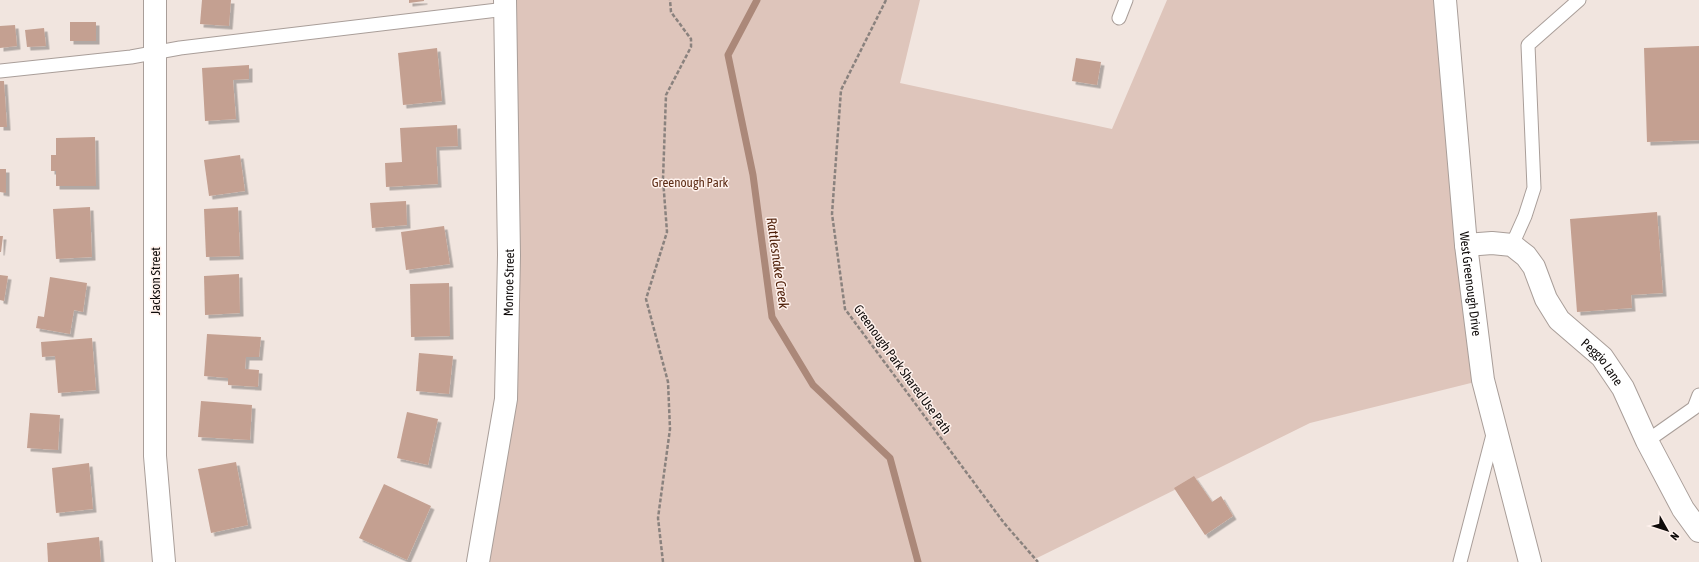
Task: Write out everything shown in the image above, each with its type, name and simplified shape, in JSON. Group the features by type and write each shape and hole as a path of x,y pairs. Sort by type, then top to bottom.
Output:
{"street":[{"name":"Jackson Street","path":"155,0 155,456 164,562"},
{"name":"West Greenough Drive","path":"1445,0 1466,246 1483,380 1496,424 1530,562"},
{"name":"Monroe Street","path":"478,562 506,399 509,255 505,4"},
{"path":"1466,246 1492,243 1512,245"},
{"name":"Peggio Lane","path":"1512,245 1526,256 1534,267 1546,299 1559,320 1602,357 1623,388 1683,509 1699,531"}],"lane":[{"path":"1119,18 1126,0"},
{"path":"1512,245 1525,216 1534,188 1528,45 1579,0"},
{"path":"0,71 131,56 505,4"},
{"path":"1648,441 1694,408 1699,395"},
{"path":"1460,562 1496,424"}],"path":[{"path":"663,562 658,518 670,429 668,382 646,299 667,232 663,179 666,95 691,48 691,39 670,12 670,0"},
{"name":"Greenough Park Shared Use Path","path":"886,0 841,90 832,214 845,309 1004,523 1038,562"}],"green space":[{"name":"Greenough Park","path":"505,0 920,0 900,83 1112,129 1167,0 1445,0 1483,380 1310,423 1035,559 1038,562 478,562 506,399"}],"building":[{"path":"202,0 231,0 229,26 200,24"},
{"path":"409,0 424,0 424,1 409,3"},
{"path":"70,22 96,22 96,41 70,41"},
{"path":"15,25 17,46 0,48 0,26"},
{"path":"44,28 46,46 27,47 25,30"},
{"path":"1699,46 1699,140 1647,142 1644,48"},
{"path":"437,48 442,101 403,105 398,53"},
{"path":"1076,58 1101,62 1097,85 1072,81"},
{"path":"249,65 249,79 233,80 236,119 205,121 202,68"},
{"path":"0,81 4,81 7,127 0,127"},
{"path":"457,125 458,146 436,147 438,184 386,187 385,163 402,162 400,128"},
{"path":"95,137 96,186 56,186 56,171 51,171 51,155 56,155 56,138"},
{"path":"240,155 245,191 209,196 204,160"},
{"path":"0,169 6,169 6,193 0,192"},
{"path":"406,201 407,225 372,228 370,203"},
{"path":"90,207 92,257 56,259 53,209"},
{"path":"238,207 240,256 206,257 204,209"},
{"path":"1657,212 1663,293 1631,295 1632,308 1577,312 1570,219"},
{"path":"444,226 450,264 406,270 401,232"},
{"path":"0,236 3,236 1,252 0,252"},
{"path":"239,274 240,313 205,315 204,276"},
{"path":"0,275 8,276 4,301 0,300"},
{"path":"50,277 87,283 83,312 74,310 70,334 36,328 38,316 44,317"},
{"path":"449,283 450,336 411,337 410,284"},
{"path":"207,334 261,337 259,357 246,357 245,369 259,370 258,387 228,385 228,378 204,376"},
{"path":"92,338 96,390 58,393 55,356 42,357 41,342"},
{"path":"419,353 453,356 449,394 416,391"},
{"path":"201,401 252,405 250,440 198,437"},
{"path":"407,412 438,419 428,465 397,458"},
{"path":"30,413 60,415 58,450 27,448"},
{"path":"236,462 248,525 211,533 198,469"},
{"path":"89,463 93,509 56,513 52,468"},
{"path":"1194,476 1212,502 1221,496 1233,516 1205,535 1174,488"},
{"path":"384,484 431,506 407,560 359,538"},
{"path":"99,537 101,562 48,562 47,543"}],"waterway":[{"name":"Rattlesnake Creek","path":"757,0 728,55 753,175 772,317 813,385 890,458 918,562"}]}
